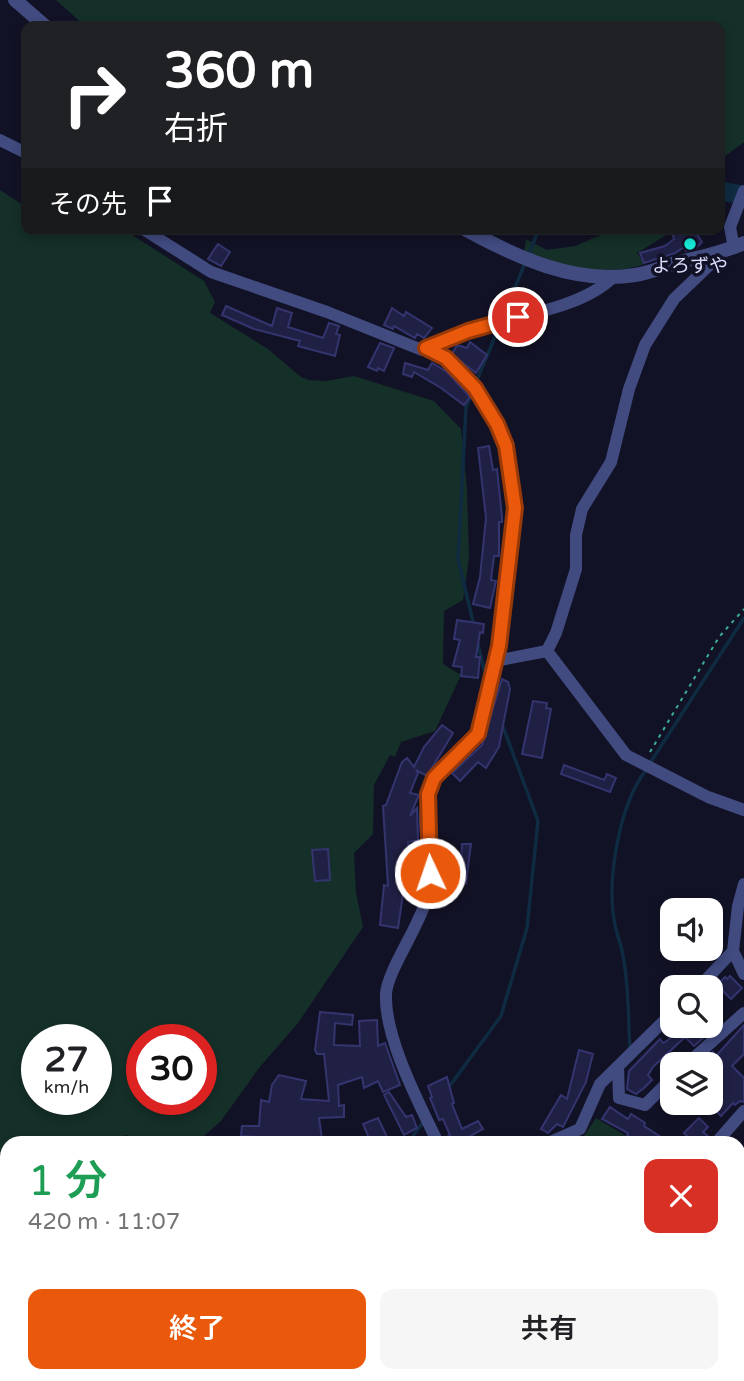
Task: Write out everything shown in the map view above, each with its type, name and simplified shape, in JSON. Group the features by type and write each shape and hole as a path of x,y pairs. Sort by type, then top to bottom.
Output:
{"street":[{"path":"15,0 39,21"},
{"path":"0,140 21,150"},
{"path":"734,247 730,227 744,191"},
{"path":"151,235 211,272 327,312 422,350 468,331 559,305 601,289 613,277"},
{"path":"476,235 539,265 587,275 613,277 657,271 734,247"},
{"path":"547,651 556,633 576,569 576,535 582,509 611,462 629,389 645,345 674,299 734,247"},
{"path":"426,348 446,358 475,388 506,446 515,508 495,662 478,734 434,778 428,794 430,873 427,897 386,990 386,1016 417,1099 435,1136"},
{"path":"495,662 547,651"},
{"path":"547,651 626,755 744,810"},
{"path":"744,884 738,906 733,951 744,974"},
{"path":"710,975 733,951"},
{"path":"700,1052 744,1013"},
{"path":"564,1136 580,1129 600,1084 660,1025"},
{"path":"618,1066 619,1098 645,1105 660,1090"},
{"path":"722,1136 744,1111"}],"path":[{"path":"643,765 719,636 744,609"}],"green space":[{"path":"56,0 744,0 744,142 725,156 725,21 79,21"},
{"path":"0,190 21,204 21,235 132,235 204,281 215,302 210,313 268,349 301,377 326,381 354,376 434,401 461,429 467,489 469,558 463,600 444,611 443,664 461,675 435,731 401,742 395,757 390,755 374,785 373,834 354,853 356,892 363,927 298,1023 259,1068 221,1121 204,1136 0,1136"},
{"path":"601,235 666,235 637,253 645,264 615,270 568,267 524,253 526,239 547,250 575,246"},
{"path":"596,1118 626,1136 584,1136"}],"building":[{"path":"673,235 698,235 702,242 696,248 686,251 684,247 675,253 644,263 640,253 665,246 674,239"},
{"path":"218,244 230,252 221,266 208,259"},
{"path":"226,306 272,326 277,308 292,313 288,327 323,338 329,323 339,326 336,334 340,335 335,356 298,346 300,341 254,329 222,315"},
{"path":"392,308 404,316 406,312 432,328 424,338 417,334 415,338 394,326 393,329 384,325"},
{"path":"470,342 487,355 476,373 452,354 457,345 467,348"},
{"path":"380,343 394,348 384,371 368,367"},
{"path":"405,363 428,370 432,363 447,372 470,397 464,405 414,372 412,377 403,374"},
{"path":"489,446 493,470 497,469 502,517 502,522 499,522 499,556 494,556 491,580 496,581 490,608 473,604 480,577 486,518 478,448"},
{"path":"457,620 484,624 476,657 480,657 478,678 461,676 462,667 453,666 460,640 454,639"},
{"path":"502,679 508,682 510,689 499,747 486,768 478,762 460,781 452,773 482,745"},
{"path":"533,701 547,703 546,708 551,709 542,758 522,754"},
{"path":"442,725 453,733 427,776 416,770 418,773 410,793 419,795 410,816 417,808 418,840 408,842 409,878 420,880 419,893 407,891 403,894 398,928 380,925 384,885 388,886 383,806 386,805 402,762 407,758 414,767 424,747"},
{"path":"564,765 604,780 607,774 616,778 610,792 561,774"},
{"path":"462,844 471,844 466,883 460,882"},
{"path":"328,849 330,880 315,881 312,850"},
{"path":"730,976 742,988 731,999 723,991 723,979"},
{"path":"320,1012 353,1015 352,1025 335,1023 334,1045 360,1046 359,1021 377,1020 378,1046 385,1043 400,1085 383,1092 378,1081 364,1088 362,1077 338,1085 339,1106 344,1105 344,1117 319,1118 322,1136 241,1136 242,1126 259,1126 261,1100 269,1102 272,1085 279,1075 306,1081 301,1099 329,1101 324,1054 317,1054 315,1050"},
{"path":"744,1025 744,1054 732,1066 744,1078 744,1102 740,1101 735,1105 733,1103 723,1114 723,1052 720,1052"},
{"path":"670,1038 684,1038 669,1052 660,1052 660,1060 648,1075 652,1080 644,1088 636,1094 627,1089 629,1071 660,1039 663,1043"},
{"path":"686,1038 703,1038 694,1046"},
{"path":"579,1050 593,1054 586,1082 563,1127 557,1124 548,1133 541,1129 561,1095 567,1099"},
{"path":"447,1077 454,1103 452,1104 462,1129 478,1121 483,1129 470,1136 448,1136 443,1119 439,1120 430,1098 432,1097 428,1086"},
{"path":"389,1092 406,1117 412,1115 417,1128 404,1135 384,1095"},
{"path":"610,1107 628,1119 631,1114 659,1136 628,1136 628,1133 602,1119"},
{"path":"378,1118 387,1136 368,1136 363,1124"},
{"path":"699,1118 708,1127 703,1132 708,1136 687,1136 684,1133"}],"waterway":[{"path":"725,192 744,195"},
{"path":"528,256 537,235"},
{"path":"503,317 525,263"},
{"path":"475,385 499,327"},
{"path":"472,392 466,407 458,559 474,626"},
{"path":"650,763 744,618"},
{"path":"477,641 488,684"},
{"path":"449,1087 501,1016 527,928 538,821 502,724"},
{"path":"630,1048 626,979 615,925 612,887 622,823 628,803 646,770"},
{"path":"413,1136 423,1122"}],"place":[{"name":"よろずや","path":"690,244"}],"route":[{"path":"430,873 428,794 434,778 478,734 499,646 515,508 506,446 497,424 475,388 446,358 426,348 468,331 518,317"}]}
